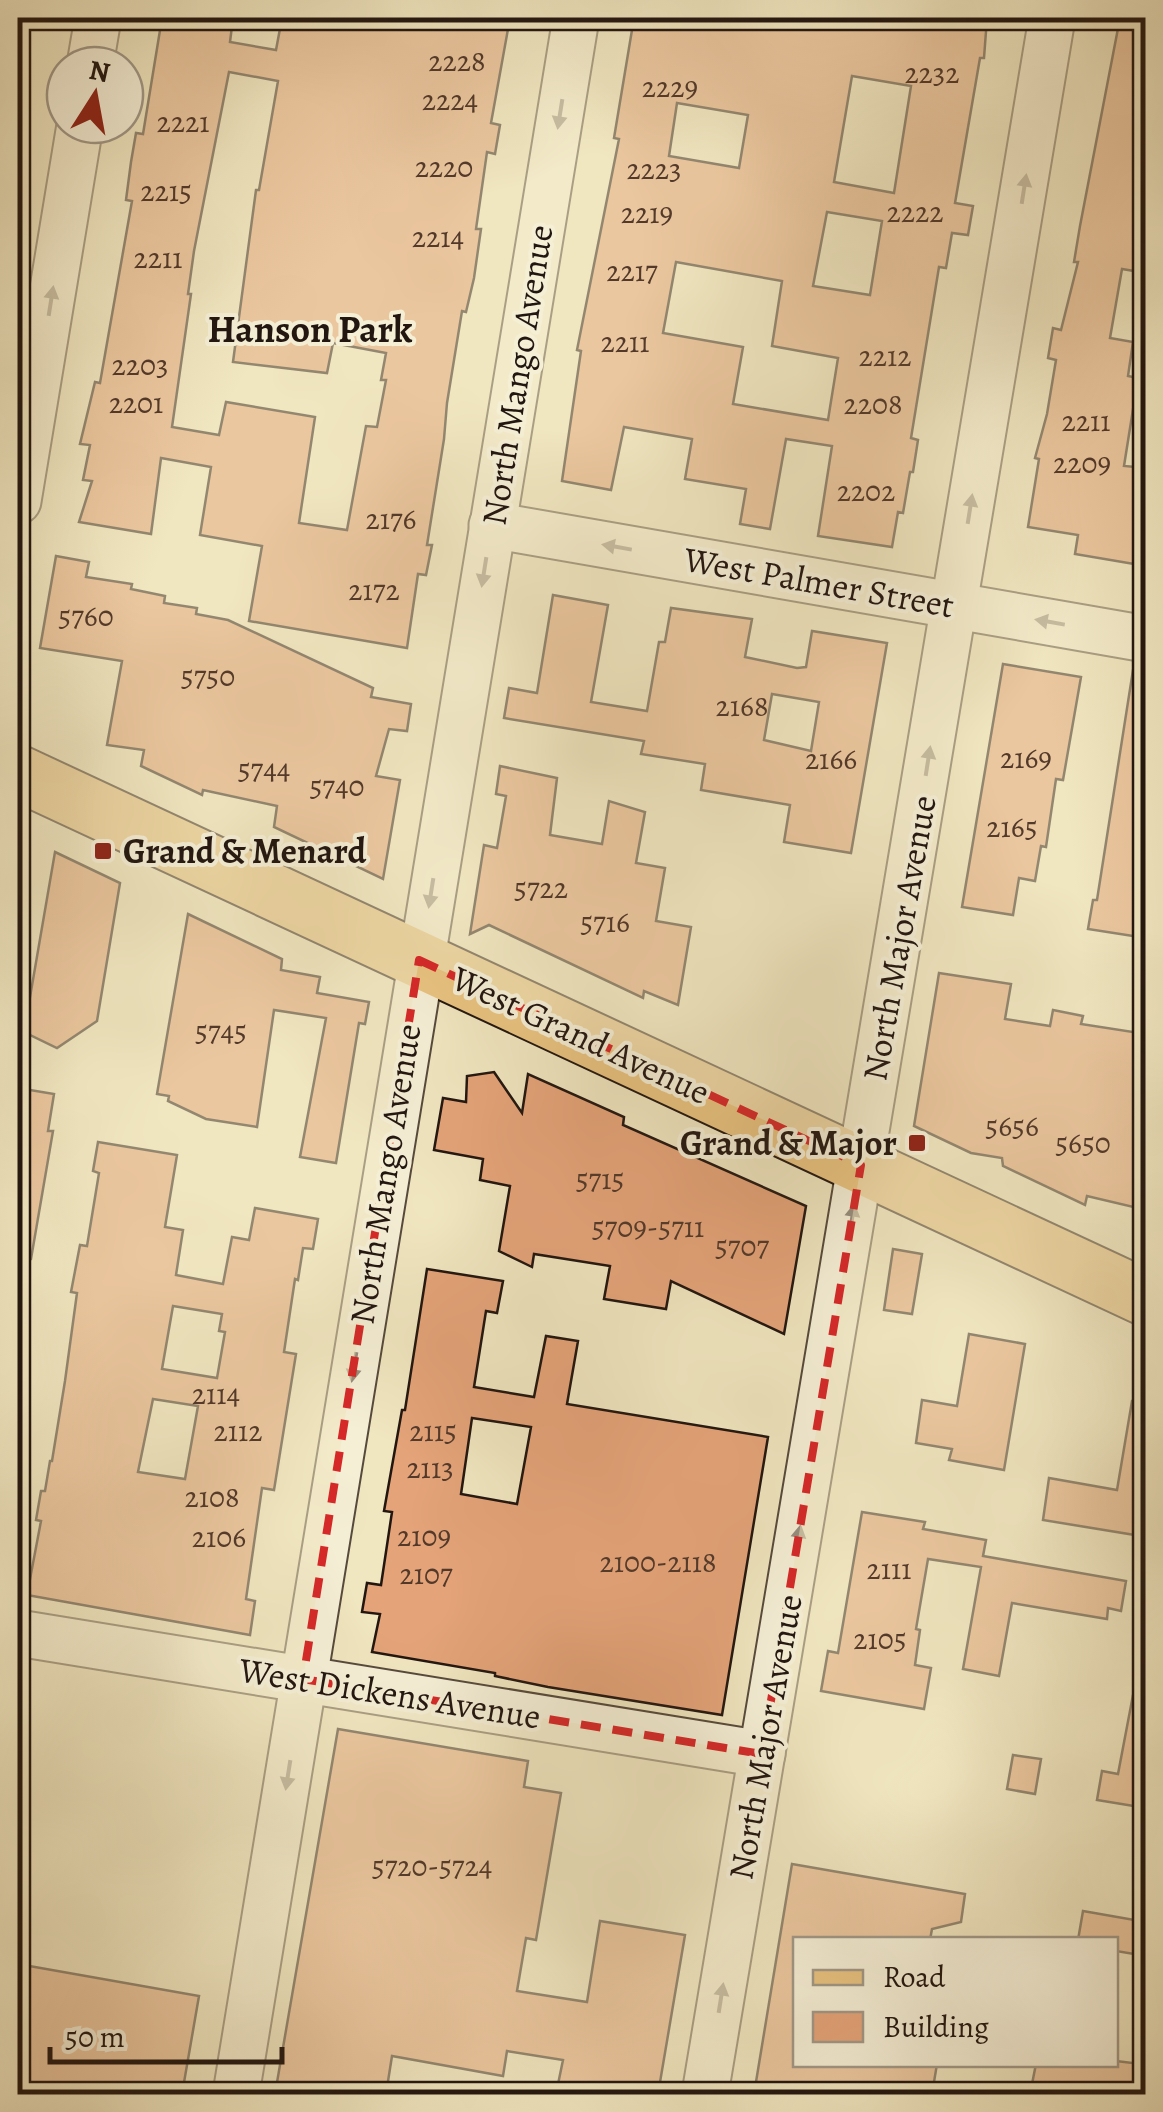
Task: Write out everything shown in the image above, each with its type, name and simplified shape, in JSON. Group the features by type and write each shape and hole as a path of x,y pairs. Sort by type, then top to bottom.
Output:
{"main road":[{"name":"West Grand Avenue","path":"18,772 1146,1298"}],"street":[{"path":"93,45 98,18"},
{"name":"North Mango Avenue","path":"236,2094 576,18"},
{"name":"North Major Avenue","path":"705,2094 1052,18"},
{"path":"18,500 77,145"},
{"name":"West Palmer Street","path":"492,526 1146,639"},
{"name":"West Dickens Avenue","path":"18,1634 762,1754"}],"highlighted area":[{"path":"419,960 861,1165 762,1754 303,1679"}],"building":[{"path":"162,18 233,18 230,42 276,50 282,18 351,27 352,18 510,18 491,123 500,125 495,154 487,152 476,229 481,229 474,278 466,312 462,311 447,403 427,545 432,545 426,575 418,574 407,648 249,621 262,546 200,535 211,467 161,458 151,534 79,522 92,481 83,480 90,445 80,444 95,382 100,383 132,201 126,200 134,145 145,145 145,122","holes":["229,72 278,81 233,362 327,373 333,343 386,353 381,380 386,380 377,427 366,426 347,530 299,523 315,417 226,402 219,435 172,427 194,251"]},
{"path":"634,18 987,18 984,58 980,58 955,203 973,206 968,235 952,233 946,268 939,267 911,438 918,440 913,472 903,513 898,512 892,547 818,536 832,446 786,439 770,529 740,524 746,489 685,479 692,439 624,427 611,490 562,481 581,351 577,350 619,139 614,138","holes":["852,76 911,86 894,193 834,182","677,103 748,115 739,168 669,156","827,212 882,221 870,295 813,286","676,262 782,281 772,346 838,358 828,420 733,404 743,347 663,333"]},
{"path":"1120,18 1146,18 1146,238 1140,272 1122,269 1110,338 1133,342 1128,376 1138,378 1124,466 1146,468 1146,566 1075,554 1078,535 1028,527 1039,459 1035,458 1056,360 1048,358 1053,328 1061,330 1078,262 1074,262 1080,226"},
{"path":"56,556 89,562 86,577 132,584 131,589 165,596 164,603 197,608 196,614 228,620 373,688 371,697 411,704 407,731 389,729 376,776 400,780 383,879 274,827 277,806 203,790 202,795 141,766 144,750 107,745 122,661 40,648"},
{"path":"553,595 608,605 591,702 647,711 659,642 665,642 671,608 752,619 745,657 797,668 806,667 812,631 887,643 851,853 784,842 790,805 701,790 705,764 641,754 644,741 504,718 509,688 537,693","holes":["772,694 819,702 811,751 764,740"]},
{"path":"1003,664 1081,677 1063,780 1056,779 1046,847 1041,846 1035,881 1019,878 1013,915 962,907"},
{"path":"1133,670 1146,671 1146,791 1135,860 1146,861 1146,938 1088,929 1093,900 1097,900"},
{"path":"500,766 557,778 550,835 602,844 609,801 645,812 636,863 665,868 656,921 691,927 678,1005 644,991 643,998 489,925 470,934 484,845 497,848 506,796 496,794"},
{"path":"55,852 120,883 97,1021 57,1048 24,1032"},
{"path":"188,914 282,959 281,970 320,977 317,993 369,1002 365,1024 359,1023 336,1163 300,1157 326,1018 274,1010 257,1127 206,1119 168,1101 169,1096 157,1094"},
{"path":"939,973 1011,984 1005,1019 1050,1026 1053,1010 1083,1016 1081,1024 1146,1034 1146,1063 1138,1107 1146,1108 1146,1210 1087,1196 1085,1205 1003,1166 1002,1158 971,1153 914,1126"},
{"path":"494,1072 522,1113 528,1074 624,1117 623,1125 806,1206 784,1334 671,1281 666,1309 604,1299 610,1266 534,1254 532,1267 499,1251 510,1186 480,1180 483,1159 434,1150 443,1098 466,1102 467,1076"},
{"path":"18,1088 54,1094 48,1131 53,1131 31,1259 18,1258"},
{"path":"98,1142 177,1155 165,1227 183,1230 176,1275 223,1284 232,1237 249,1240 255,1208 318,1219 313,1249 303,1248 298,1280 295,1279 284,1352 296,1354 274,1490 262,1488 246,1599 255,1601 250,1635 27,1595 41,1521 36,1520 41,1491 45,1491 52,1461 65,1381 77,1293 71,1292 80,1245 87,1246 99,1173 93,1171","holes":["173,1306 222,1314 219,1331 225,1332 217,1378 162,1369","153,1399 198,1406 185,1479 138,1472"]},
{"path":"893,1249 922,1254 912,1314 884,1310"},
{"path":"427,1269 503,1281 497,1313 486,1311 474,1387 534,1397 546,1336 578,1341 567,1404 768,1437 722,1715 548,1687 495,1673 372,1652 380,1614 362,1612 367,1583 381,1585 392,1512 384,1511 405,1410","holes":["472,1418 531,1427 517,1504 461,1494"]},
{"path":"969,1334 1025,1344 1004,1470 949,1460 952,1449 916,1443 922,1400 957,1406"},
{"path":"1132,1401 1146,1402 1146,1505 1141,1536 1043,1520 1049,1478 1117,1490"},
{"path":"862,1512 925,1522 923,1529 986,1540 983,1556 1126,1581 1121,1611 1108,1608 1107,1619 1012,1603 999,1676 963,1669 981,1567 928,1559 916,1629 920,1630 915,1665 931,1668 924,1709 821,1691 828,1651 838,1653"},
{"path":"1133,1695 1146,1696 1146,1808 1097,1800 1102,1771 1118,1774"},
{"path":"338,1729 528,1761 524,1787 561,1793 536,1940 526,1938 517,1991 587,2002 600,1921 685,1935 658,2094 556,2094 563,2060 507,2051 503,2076 392,2056 386,2094 275,2094"},
{"path":"1013,1755 1041,1759 1035,1794 1007,1789"},
{"path":"792,1864 965,1894 961,1922 932,1929 931,1937 793,1937 793,2067 936,2067 932,2094 754,2094"},
{"path":"1083,1911 1146,1922 1146,1956 1118,1951 1118,1937 1079,1937"},
{"path":"18,1964 199,1996 182,2094 18,2094"},
{"path":"1118,2061 1141,2064 1136,2094 1030,2094 1035,2067 1118,2067"}],"place":[{"name":"Grand & Menard","path":"103,851"},
{"name":"Grand & Major","path":"917,1143"}],"district":[{"name":"Hanson Park","path":"310,329"}]}
